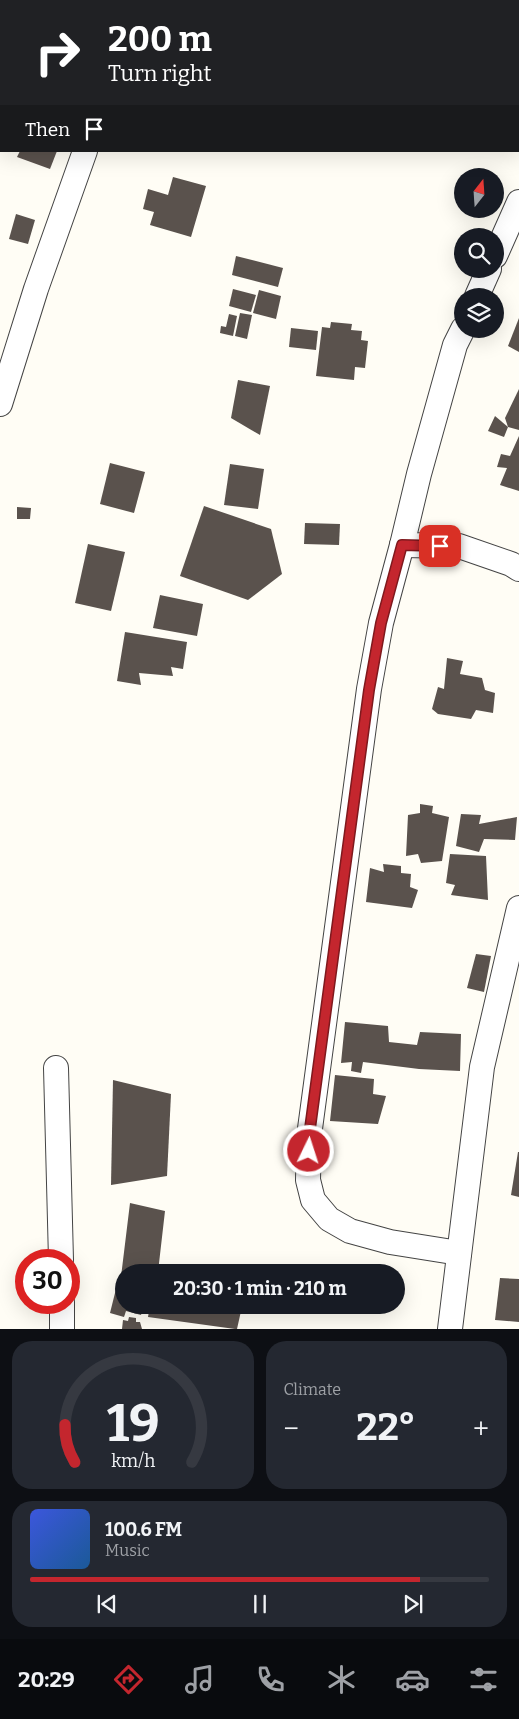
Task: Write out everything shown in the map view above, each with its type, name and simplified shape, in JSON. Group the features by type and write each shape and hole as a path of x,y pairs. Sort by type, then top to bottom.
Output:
{"street":[{"path":"0,404 36,289 85,152"},
{"path":"504,236 519,202"},
{"path":"458,338 419,474 381,623 369,690 309,1136 308,1180 313,1200 329,1219 350,1231 390,1242 459,1253"},
{"path":"402,545 458,546 511,564 519,569"},
{"path":"450,1329 482,1067 519,908"},
{"path":"56,1068 62,1249"},
{"path":"62,1314 62,1329"}],"building":[{"path":"20,152 57,152 50,169 17,157"},
{"path":"173,177 206,186 191,237 150,225 154,212 143,209 148,189 168,195"},
{"path":"16,214 35,220 28,244 9,239"},
{"path":"236,256 283,268 278,287 232,275"},
{"path":"233,289 256,295 251,312 229,306"},
{"path":"259,290 281,296 276,319 253,313"},
{"path":"240,313 252,315 247,339 235,336"},
{"path":"229,314 237,316 233,336 220,333 221,326 226,327"},
{"path":"519,318 519,352 508,346"},
{"path":"331,322 352,324 351,330 362,331 361,340 368,341 365,368 355,367 354,380 316,376 322,327 330,328"},
{"path":"291,328 318,331 316,350 289,347"},
{"path":"238,380 270,386 260,435 231,418"},
{"path":"519,389 519,430 508,427 505,418"},
{"path":"495,416 508,427 504,437 488,431"},
{"path":"519,436 519,491 500,485 507,468 497,467 501,454 510,456"},
{"path":"110,463 145,472 134,513 100,504"},
{"path":"230,464 264,469 258,509 224,505"},
{"path":"204,506 271,529 282,574 248,600 180,576"},
{"path":"17,507 31,508 30,519 17,519"},
{"path":"305,523 340,524 339,545 304,544"},
{"path":"88,544 125,552 111,611 75,603"},
{"path":"160,595 203,604 197,636 153,628"},
{"path":"125,632 187,642 183,669 171,667 173,676 139,673 141,685 117,681"},
{"path":"447,658 463,661 460,674 482,678 485,690 495,693 493,713 476,710 471,719 438,714 432,709 438,687 444,689"},
{"path":"420,804 433,806 432,813 449,817 442,861 421,863 418,854 406,856 408,815 420,813"},
{"path":"461,814 481,815 479,824 517,817 515,840 484,839 479,852 456,846"},
{"path":"450,854 486,856 488,900 451,895 455,885 446,883"},
{"path":"383,864 401,866 401,873 411,874 410,887 418,890 412,908 366,902 370,868 384,872"},
{"path":"476,954 491,956 484,992 467,988"},
{"path":"345,1022 388,1026 389,1042 417,1045 420,1032 461,1034 460,1071 419,1069 363,1062 361,1073 351,1071 352,1062 341,1063"},
{"path":"335,1075 374,1079 373,1094 386,1096 378,1124 330,1121"},
{"path":"113,1080 171,1094 167,1176 111,1185"},
{"path":"519,1152 519,1197 511,1195"},
{"path":"130,1203 165,1211 159,1264 123,1264"},
{"path":"500,1278 519,1279 519,1322 495,1320"},
{"path":"115,1293 115,1314 125,1314 124,1317 110,1313"},
{"path":"148,1314 240,1314 237,1329 148,1317"},
{"path":"129,1317 136,1318 136,1322 140,1322 142,1329 122,1329 123,1320 128,1321"}],"route":[{"path":"309,1151 309,1136 369,690 381,623 402,545 440,546"}]}
